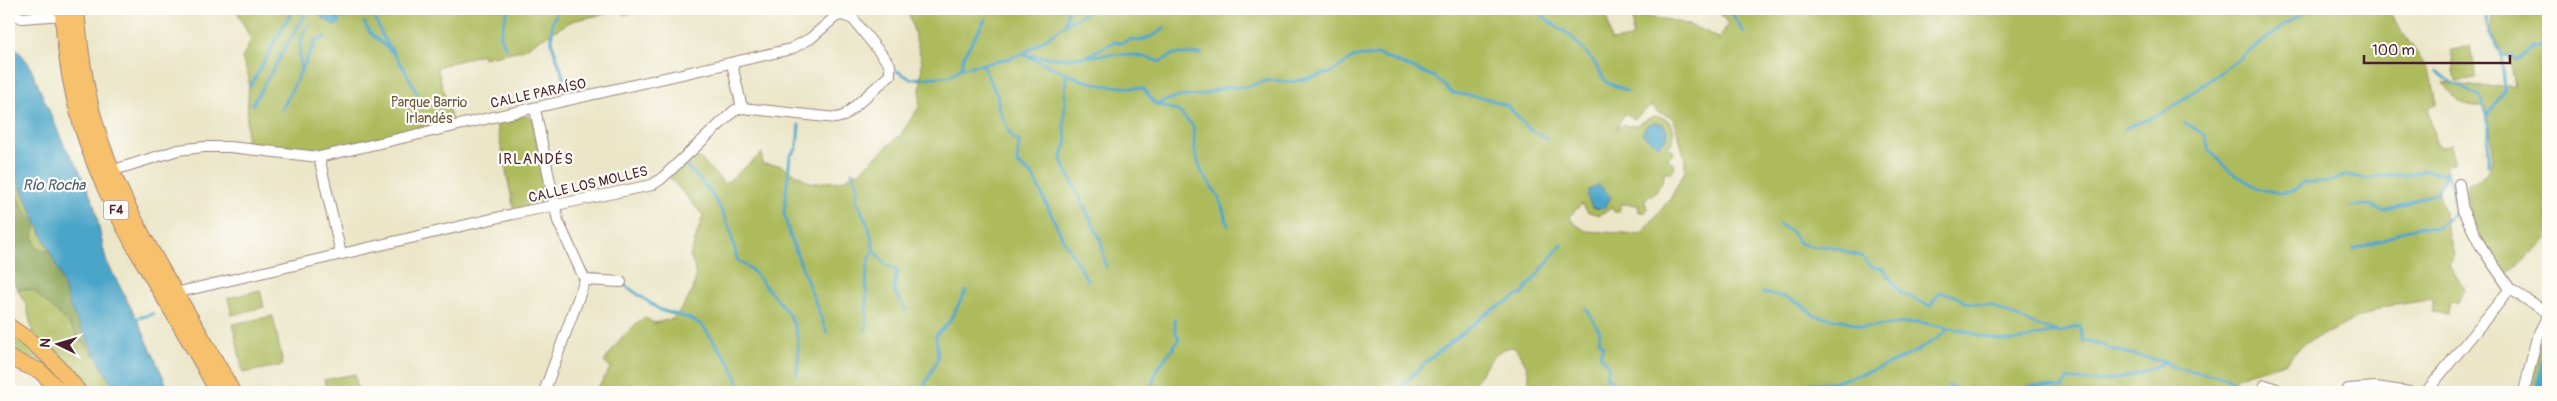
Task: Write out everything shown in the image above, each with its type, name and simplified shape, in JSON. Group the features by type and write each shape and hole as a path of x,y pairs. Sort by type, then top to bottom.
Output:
{"highway":[{"name":"F4","path":"67,11 83,70 90,107 111,171 175,292 232,392"},
{"name":"F4","path":"67,11 77,103 105,188 122,223 217,391"}],"main road":[{"path":"9,326 54,361 79,392"},
{"path":"9,358 40,371 61,392"}],"street":[{"path":"9,13 22,18 67,11"},
{"name":"CALLE PARAÍSO","path":"111,171 178,150 204,147 230,147 319,157 791,49 811,38 835,17 843,15 853,19 890,65 890,75 844,116 836,118 742,108"},
{"path":"732,64 742,108"},
{"name":"CALLE LOS MOLLES","path":"175,292 652,185 662,180 734,110 742,108"},
{"path":"535,109 558,221 585,280 544,392"},
{"path":"319,157 341,254"},
{"path":"2460,184 2463,211 2482,248 2510,289 2548,313"},
{"path":"585,280 621,282"},
{"path":"2426,392 2510,289"},
{"path":"2524,392 2536,341 2548,317"},
{"path":"2265,385 2284,392"},
{"path":"2348,389 2376,387 2409,392"}],"green space":[{"name":"Parque Barrio Irlandés","path":"236,9 650,9 624,15 623,10 572,21 522,50 483,58 482,54 437,67 452,121 319,151 246,142 249,77 242,58 251,40"},
{"path":"903,9 1606,9 1611,41 1632,38 1633,16 1678,22 1709,33 1719,39 1728,24 1717,9 2388,9 2431,78 2435,91 2436,105 2428,109 2436,144 2440,147 2452,144 2453,163 2446,165 2445,181 2437,185 2454,255 2449,264 2464,289 2458,302 2450,302 2448,314 2433,312 2433,299 2383,307 2303,344 2287,362 2235,378 2236,392 1526,392 1529,374 1524,362 1513,347 1499,352 1493,357 1470,390 1448,392 595,392 611,367 604,362 622,337 644,317 654,323 673,319 689,298 695,282 694,266 690,257 703,215 669,177 695,153 725,184 762,153 762,164 780,165 811,183 841,181 859,172 901,134 919,107 922,62 910,17","holes":["1652,105 1657,112 1670,116 1674,121 1685,158 1685,171 1670,199 1641,234 1586,231 1575,224 1569,217 1582,204 1588,212 1600,215 1612,208 1614,212 1619,212 1621,204 1638,205 1639,212 1646,212 1647,208 1644,200 1658,188 1663,180 1665,171 1670,173 1675,169 1674,164 1669,161 1668,157 1673,153 1673,150 1668,148 1671,145 1674,134 1672,127 1668,120 1654,117 1636,125 1622,125 1616,129 1625,113 1634,119"]},
{"path":"2490,9 2548,9 2548,238 2508,274 2478,232 2469,209 2467,197 2467,184 2485,175 2489,170 2491,162 2491,132 2485,107 2460,102 2443,83 2481,87 2515,86 2510,60 2490,33 2492,14"},
{"path":"2471,46 2476,78 2456,81 2451,50"},
{"path":"527,116 533,119 548,201 514,210 496,122"},
{"path":"9,162 58,269 72,311 116,392 87,392 68,367 34,338 26,304 9,275"},
{"path":"9,181 27,214 37,221 33,235 36,248 56,253 81,323 97,357 88,349 64,319 33,290 18,289 10,279"},
{"path":"260,290 264,307 232,315 228,298"},
{"path":"273,316 283,365 243,373 233,324"},
{"path":"2548,328 2548,342 2541,364 2538,392 2528,392 2539,345"},
{"path":"9,331 24,342 74,392 69,392 35,360 9,351"},
{"path":"355,374 358,392 327,392 324,380"}],"water":[{"path":"320,9 334,9 339,24 335,26 321,17"},
{"name":"Río Rocha","path":"9,39 29,64 64,145 78,167 94,204 106,260 139,323 170,392 116,392 72,311 58,269 9,162"},
{"path":"1654,122 1663,124 1667,131 1666,139 1658,146 1642,134 1647,125"},
{"path":"1599,184 1611,197 1606,206 1599,209 1592,207 1587,197 1589,190"}],"waterway":[{"path":"250,87 293,9"},
{"path":"252,105 308,9"},
{"path":"339,24 338,18 343,18 348,9"},
{"path":"506,48 500,35 508,9"},
{"path":"558,9 552,23 552,44 569,93"},
{"path":"822,9 825,15 838,9"},
{"path":"1066,25 1068,9"},
{"path":"1022,54 1093,9"},
{"path":"1536,9 1550,22 1570,35 1594,62 1606,82 1627,91"},
{"path":"1729,9 1744,33"},
{"path":"2125,128 2170,109 2293,19 2312,9"},
{"path":"2322,9 2329,9"},
{"path":"2484,9 2489,33 2501,52 2505,89 2487,117"},
{"path":"372,11 382,35 417,93"},
{"path":"961,68 964,55 986,18"},
{"path":"364,22 370,33 392,52"},
{"path":"301,70 300,46 309,24"},
{"path":"1088,55 1114,42 1122,43 1132,39 1139,41 1155,35 1164,28"},
{"path":"282,110 316,40 325,37"},
{"path":"2502,57 2513,56 2516,60 2532,48 2548,46"},
{"path":"897,71 911,79 950,76 961,68 999,61 1022,54 1082,80 1102,85 1144,89 1155,104 1178,111 1193,126 1195,152 1202,173 1219,197 1228,225"},
{"path":"1025,55 1063,58 1126,54 1160,62 1174,54 1202,54"},
{"path":"1155,104 1177,97 1201,95 1226,87 1246,87 1269,80 1291,82 1330,73 1354,57 1379,55 1435,77 1452,93 1485,98 1508,106 1530,130 1547,138"},
{"path":"982,64 998,97 998,107 1012,138 1019,141 1017,163 1033,176 1063,239 1088,281"},
{"path":"2437,72 2447,80 2480,97 2489,124 2488,165"},
{"path":"1066,75 1064,127 1067,141 1061,159 1101,241 1106,267"},
{"path":"2185,123 2205,135 2209,150 2230,171 2259,189 2280,193 2294,191 2303,183 2331,181 2347,175 2367,179 2384,175 2407,175 2423,170 2441,174 2447,173"},
{"path":"799,125 797,148 790,156 784,212 790,236 827,333"},
{"path":"686,166 705,186 721,210 729,227 738,261 754,272 790,317 797,335 797,374"},
{"path":"852,172 858,185 856,199 869,228 874,250 868,266 866,330"},
{"path":"2351,206 2369,205 2385,211 2438,192 2446,173"},
{"path":"2354,249 2386,239 2406,230 2419,227 2435,228 2448,220 2456,211 2452,186 2447,173"},
{"path":"1779,224 1792,232 1799,243 1816,247 1828,246 1861,256 1872,267 1882,268 1901,293 1930,306 1940,292 1953,295 1965,302 1992,306 2035,325 2059,332 2080,326 2083,341 2165,362 2175,368 2224,377 2257,390"},
{"path":"1396,392 1427,361 1490,311 1522,294 1562,244"},
{"path":"874,250 885,264 897,270 894,290 906,311"},
{"path":"593,275 601,276"},
{"path":"623,284 660,310 691,319 702,325 731,365 742,392"},
{"path":"921,392 938,359 936,335 949,322 966,291"},
{"path":"1762,293 1786,297 1801,304 1815,316 1847,321 1863,327 1919,322 1949,328"},
{"path":"1586,308 1600,332 1599,340 1603,346 1600,355 1609,366 1606,377 1612,380 1615,392"},
{"path":"134,319 153,314"},
{"path":"1151,392 1156,370 1179,340 1175,330 1175,319"},
{"path":"1791,388 1808,383 1836,381 1881,367 1911,354 1950,328 2012,341 2056,332"},
{"path":"2540,392 2548,346"},
{"path":"2016,392 2031,386 2063,388 2068,379 2092,381 2129,376 2163,363"},
{"path":"1948,386 1963,392"},
{"path":"2248,392 2257,390"}],"district":[{"name":"IRLANDÉS","path":"536,159"}]}
